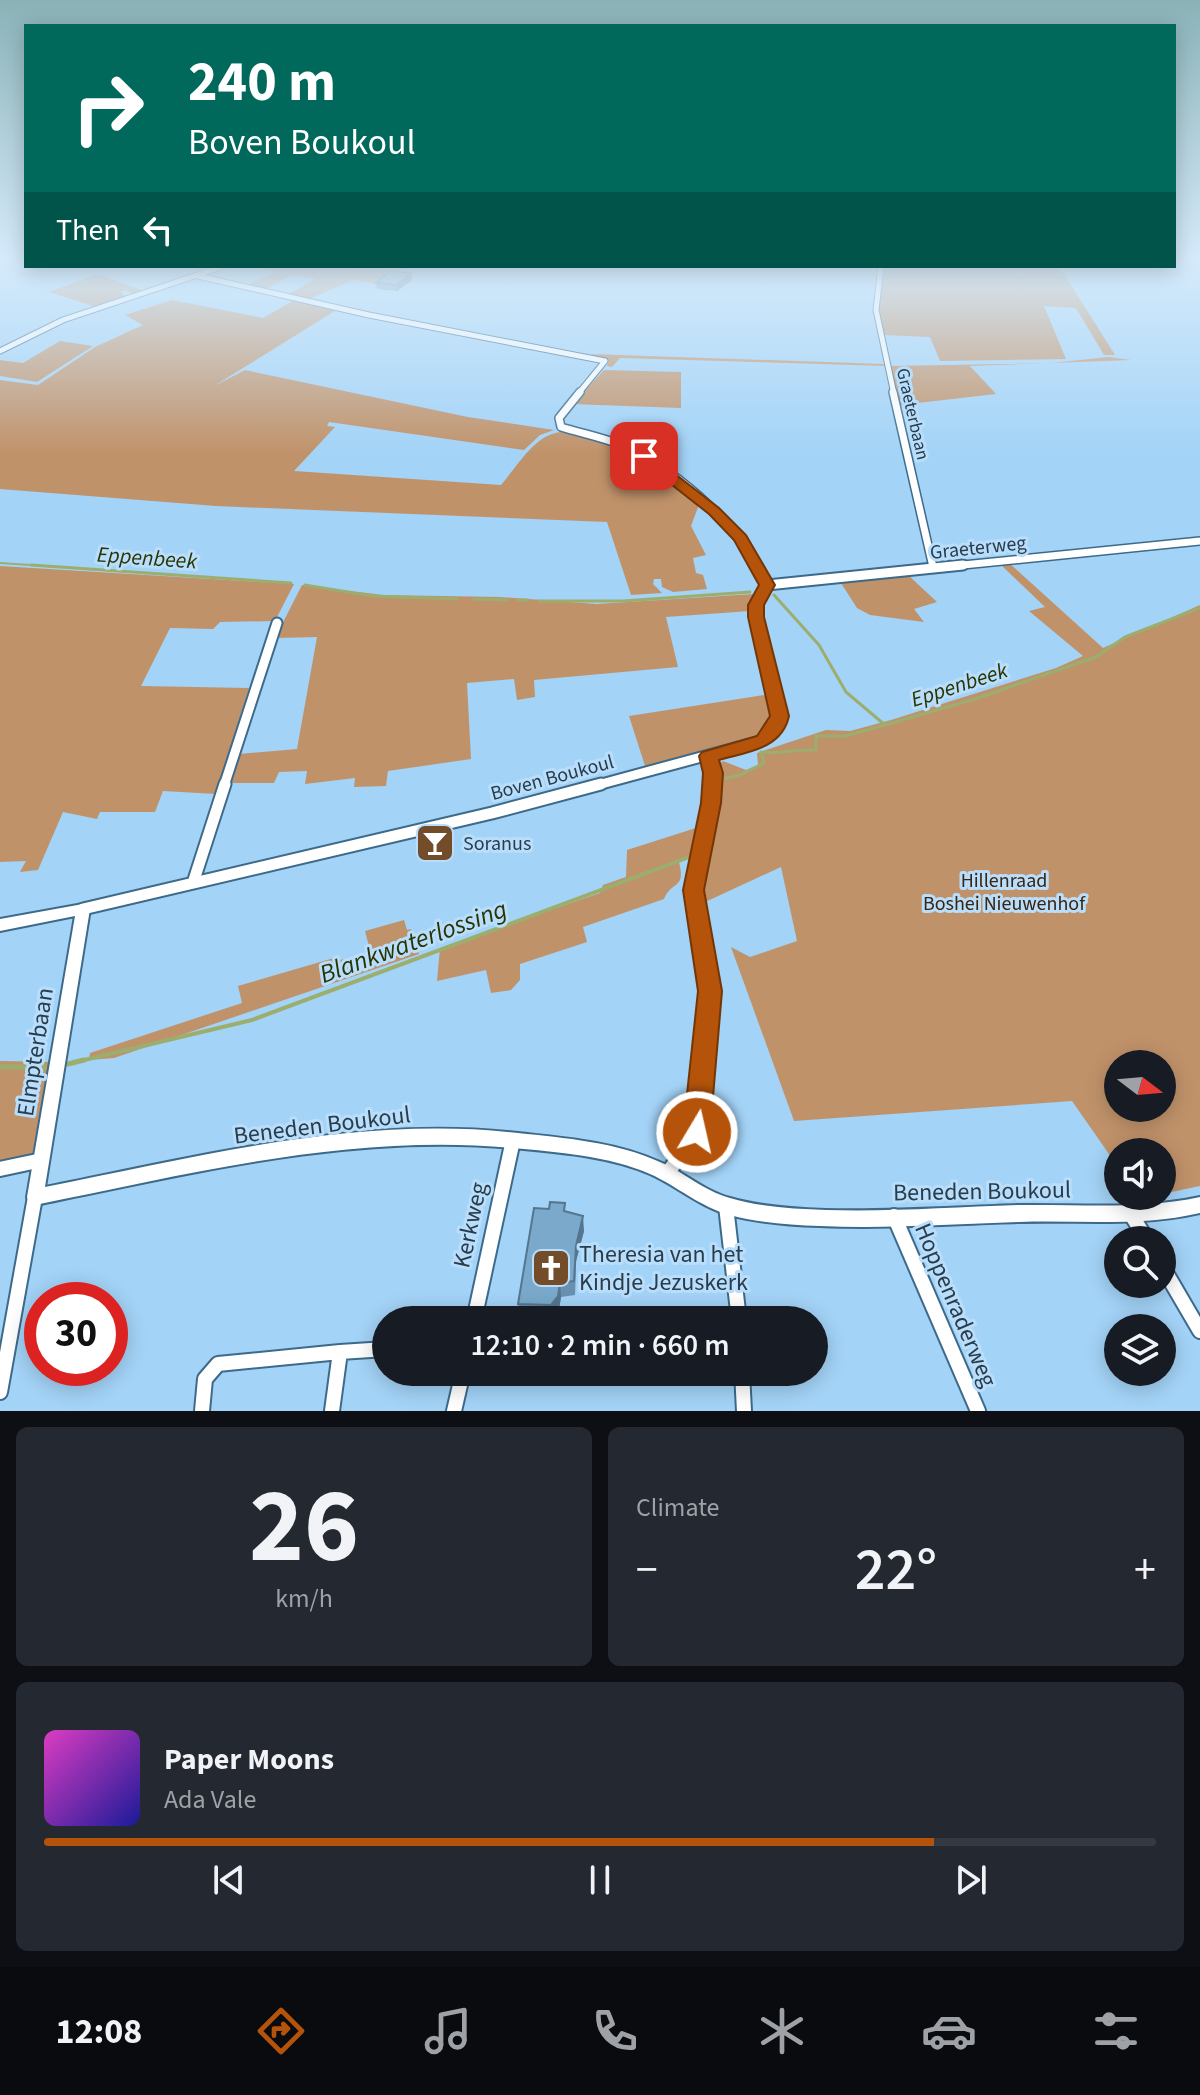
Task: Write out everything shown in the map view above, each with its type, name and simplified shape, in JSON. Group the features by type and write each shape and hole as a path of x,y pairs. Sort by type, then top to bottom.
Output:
{"street":[{"path":"0,351 57,323"},
{"path":"409,323 605,361 559,418 561,427 619,444 661,467 741,538 765,587"},
{"name":"Graeterbaan","path":"878,323 933,568"},
{"name":"Graeterweg","path":"765,587 1200,541"},
{"name":"Boven Boukoul","path":"0,925 83,909 492,813 764,740 777,725 777,697 756,617 765,587"},
{"path":"193,883 277,623"},
{"path":"667,1174 697,1132 702,1101 710,991 693,890 711,803 713,773 708,756"},
{"name":"Elmpterbaan","path":"0,1392 83,909"},
{"name":"Beneden Boukoul","path":"35,1197 318,1145 379,1138 513,1140 634,1160 726,1206 781,1218 1132,1216 1200,1205"},
{"name":"Kerkweg","path":"477,1306 513,1140"},
{"path":"0,1169 42,1160"},
{"path":"726,1206 737,1306"},
{"name":"Hoppenraderweg","path":"894,1216 978,1411"},
{"path":"1132,1216 1138,1226"},
{"path":"1176,1290 1200,1331"},
{"path":"202,1411 205,1379 218,1364 372,1350"},
{"path":"332,1411 340,1352"},
{"path":"454,1411 460,1386"},
{"path":"743,1386 744,1411"}],"green space":[{"path":"139,323 316,323 214,386 245,370 468,417 554,430 540,435 524,450 329,422 327,426 335,427 294,471 501,485 528,452 547,436 565,432 585,433 629,450 670,476 700,502 691,526 706,555 693,558 696,573 703,575 707,589 673,592 662,587 661,579 654,579 653,584 662,593 631,595 607,522 216,506 0,489 0,380 38,385 95,347 143,325"},
{"path":"881,323 1051,323 1066,359 940,361 930,337 883,335"},
{"path":"1085,323 1095,323 1115,355 1104,355"},
{"path":"60,341 93,346 37,382 0,376 0,360 23,363"},
{"path":"591,354 885,366 620,358 612,367 607,366 609,361"},
{"path":"1108,357 1131,360 1053,363"},
{"path":"1049,363 970,366 996,394 900,405 890,366"},
{"path":"604,370 681,372 681,408 572,404"},
{"name":"Hillenraad Boshei Nieuwenhof","path":"1008,562 1103,648 1200,605 1200,1186 1176,1191 1176,1138 1104,1138 1104,1147 1072,1101 794,1121 731,947 750,957 797,941 781,867 703,903 717,797 715,768 723,761 746,770 758,765 757,753 826,730 850,731 891,720 1056,668 1083,656 1029,611 1045,607 999,563"},
{"path":"0,566 294,584 275,621 220,622 213,629 170,628 141,686 249,688 216,794 163,791 155,812 100,812 97,819 63,812 38,870 20,872 26,861 0,862"},
{"path":"907,574 937,602 914,609 924,622 870,615 857,608 839,580"},
{"path":"302,585 383,595 500,597 597,604 754,594 750,611 666,617 678,667 534,680 535,697 517,700 514,679 467,683 471,759 388,771 386,786 354,787 355,778 305,784 307,771 279,772 274,783 231,783 239,754 297,749 317,637 275,638"},
{"path":"771,694 776,715 762,737 646,769 629,716"},
{"path":"699,827 694,855 679,862 681,877 664,899 583,927 587,942 520,964 520,980 511,990 491,993 486,970 437,981 440,948 600,893 603,885 626,877 627,850"},
{"path":"404,920 407,930 411,929 419,954 114,1058 89,1060 90,1053 242,1003 238,986 334,958 335,961 371,954 365,931"},
{"path":"0,1061 55,1062 37,1145 31,1156 0,1165"}],"building":[{"name":"Theresia van het Kindje Jezuskerk","path":"550,1202 565,1203 564,1211 583,1216 576,1246 574,1281 560,1283 558,1296 551,1305 518,1304 534,1208 549,1209"}],"waterway":[{"name":"Eppenbeek","path":"0,563 57,567"},
{"name":"Eppenbeek","path":"31,565 57,567"},
{"name":"Eppenbeek","path":"57,567 291,583"},
{"name":"Eppenbeek","path":"305,585 372,596 457,599"},
{"name":"Eppenbeek","path":"539,601 623,601 750,592"},
{"name":"Eppenbeek","path":"774,595 819,645 846,692 885,725"},
{"name":"Eppenbeek","path":"474,599 507,600"},
{"name":"Eppenbeek","path":"518,600 528,600"},
{"name":"Eppenbeek","path":"885,725 975,699 1096,657 1125,637 1200,608"},
{"name":"Blankwaterlossing","path":"718,780 740,775 764,763 761,752 816,750 816,736 845,736 885,725"},
{"name":"Blankwaterlossing","path":"701,813 704,784"},
{"name":"Blankwaterlossing","path":"76,1062 252,1020 692,856 697,836"},
{"name":"Blankwaterlossing","path":"76,1062 84,1060"},
{"name":"Blankwaterlossing","path":"68,1064 76,1062"},
{"name":"Blankwaterlossing","path":"0,1067 45,1067"}],"place":[{"name":"Soranus","path":"435,843"},
{"name":"Theresia van het Kindje Jezuskerk","path":"551,1268"}],"route":[{"path":"644,456 714,511 741,538 767,585 756,605 756,617 779,716 777,725 764,740 708,756 713,773 711,803 693,890 709,966 710,991 697,1132"}]}
